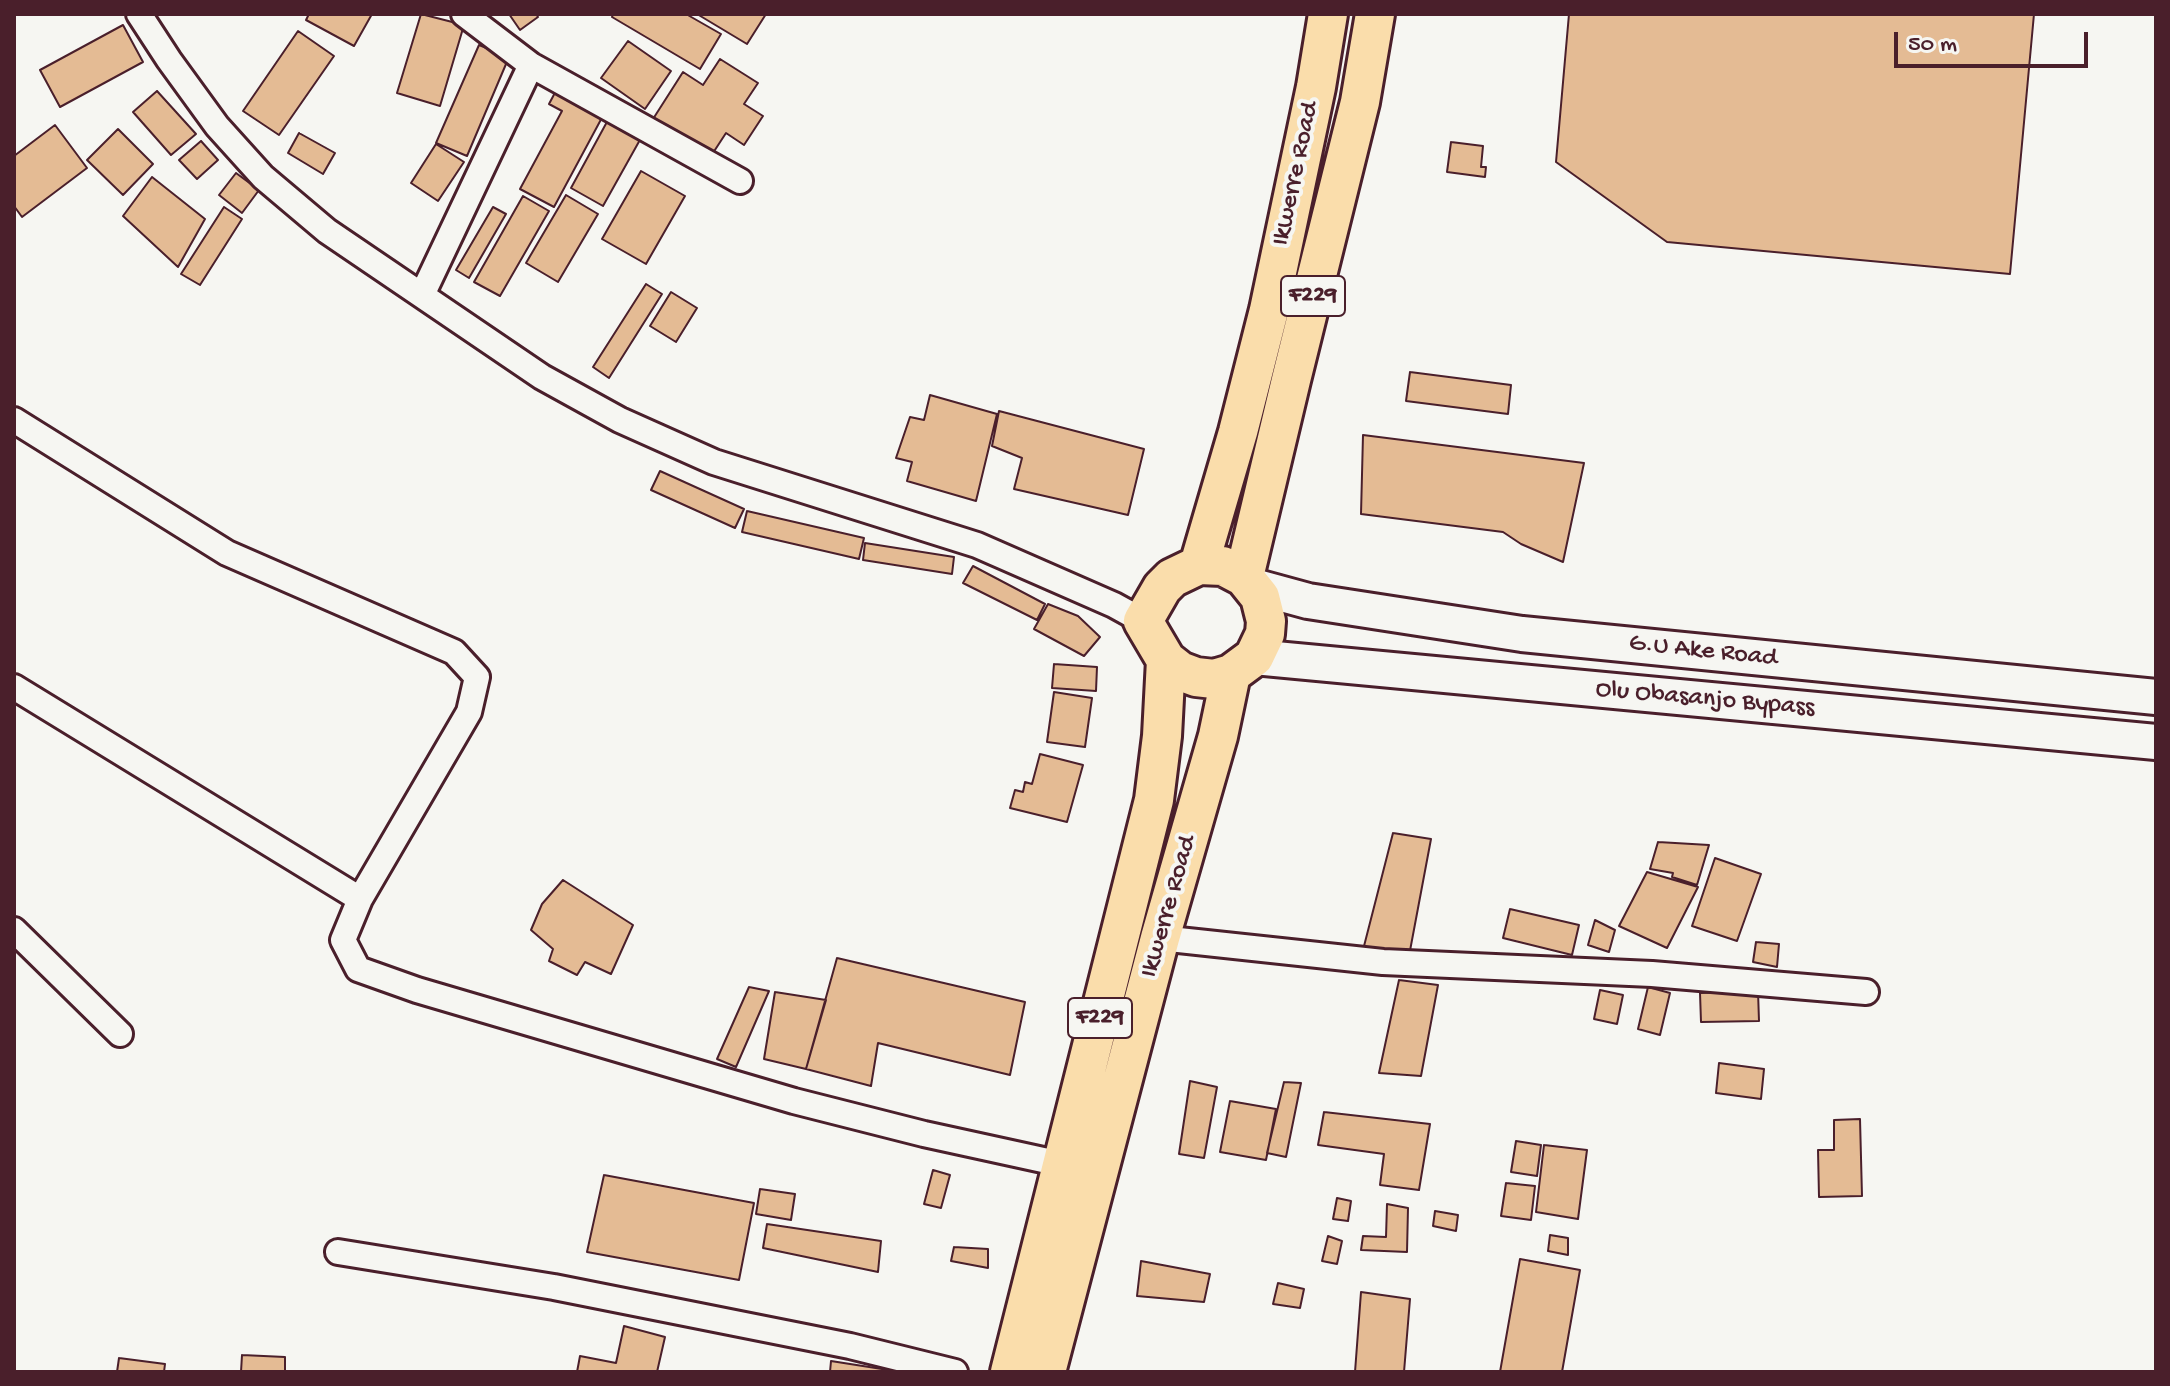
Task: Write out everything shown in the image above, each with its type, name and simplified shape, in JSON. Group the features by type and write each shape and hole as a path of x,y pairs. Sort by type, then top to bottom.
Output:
{"main road":[{"name":"Ikwerre Road","path":"1199,565 1238,432 1269,310 1316,87 1328,14"},
{"name":"F229","path":"1243,666 1265,634 1266,621 1260,597 1249,582 1360,102 1375,14"},
{"path":"1243,666 1214,679 1180,671 1166,660 1143,621 1162,588 1172,578 1199,565 1223,566 1249,582"},
{"name":"G.U Ake Road","path":"1249,582 1308,601 1522,634 2156,697"},
{"name":"F229","path":"1010,1372 1082,1168 1154,800 1162,736 1166,660"},
{"name":"Ikwerre Road","path":"1046,1372 1082,1168 1160,938 1218,736 1243,666"},
{"name":"Olu Obasanjo Bypass","path":"1243,666 2156,742"}],"street":[{"path":"139,14 209,115 263,177 327,231 542,377 647,432 714,462 977,545 1114,605 1143,621"},
{"path":"464,14 531,65 740,181"},
{"path":"422,295 531,65"},
{"path":"14,420 227,553 454,652 477,677 469,712 360,899 343,940 358,969 417,990 794,1101 924,1134 1082,1168"},
{"path":"14,687 360,899"},
{"path":"14,930 120,1034"},
{"path":"1160,938 1383,962 1652,974 1866,992"},
{"path":"338,1252 554,1287 850,1346 955,1372"}],"building":[{"path":"309,14 372,14 354,46 306,20"},
{"path":"421,14 464,25 440,106 397,93"},
{"path":"509,14 536,14 538,17 520,30"},
{"path":"613,14 686,14 721,34 700,69 612,17"},
{"path":"697,14 766,14 747,44"},
{"path":"1569,14 2034,14 2010,274 1667,242 1556,162"},
{"path":"123,25 143,62 60,107 40,70"},
{"path":"298,31 334,56 279,135 243,111"},
{"path":"628,41 671,71 645,109 601,78"},
{"path":"479,45 509,57 467,156 436,143"},
{"path":"720,59 758,83 744,104 763,116 744,145 726,133 711,156 653,119 683,72 703,85"},
{"path":"558,87 605,112 554,207 520,189 562,111 549,104"},
{"path":"157,91 196,134 171,155 133,112"},
{"path":"608,120 641,138 603,206 571,188"},
{"path":"55,125 87,168 22,217 14,206 14,156"},
{"path":"118,129 153,164 123,195 87,160"},
{"path":"299,133 335,153 323,174 288,153"},
{"path":"201,141 218,160 197,179 179,160"},
{"path":"1451,142 1483,146 1481,167 1486,167 1485,177 1447,172"},
{"path":"436,144 464,162 438,201 411,183"},
{"path":"641,171 685,196 646,264 602,239"},
{"path":"236,173 259,190 242,213 219,195"},
{"path":"152,177 205,219 178,267 123,216"},
{"path":"566,195 598,214 558,282 526,263"},
{"path":"523,196 549,211 500,296 474,282"},
{"path":"224,207 242,219 200,285 181,274"},
{"path":"493,207 506,214 469,278 456,270"},
{"path":"646,284 662,294 609,378 593,367"},
{"path":"671,292 697,308 676,342 650,326"},
{"path":"1410,372 1511,385 1508,414 1406,401"},
{"path":"930,395 997,414 976,501 907,481 912,462 896,458 910,417 924,420"},
{"path":"999,411 1144,449 1128,515 1014,489 1022,458 992,446"},
{"path":"1363,435 1584,463 1563,562 1521,544 1503,532 1361,514"},
{"path":"660,471 744,509 735,528 651,490"},
{"path":"747,511 864,538 859,559 742,532"},
{"path":"865,543 954,557 952,574 863,560"},
{"path":"973,566 1045,604 1037,620 963,583"},
{"path":"1048,604 1078,616 1100,637 1084,656 1034,629"},
{"path":"1054,664 1097,667 1096,691 1052,688"},
{"path":"1054,692 1092,698 1085,747 1047,742"},
{"path":"1040,754 1083,765 1067,822 1010,808 1015,790 1023,792 1025,782 1032,784"},
{"path":"1393,833 1431,839 1409,956 1363,950"},
{"path":"1658,842 1709,845 1697,885 1672,877 1673,873 1650,869"},
{"path":"1715,858 1761,874 1737,941 1692,926"},
{"path":"1647,872 1698,887 1667,948 1619,926"},
{"path":"563,880 633,925 611,974 585,962 577,975 549,961 553,949 531,930 542,904"},
{"path":"1510,909 1579,925 1572,955 1503,938"},
{"path":"1595,920 1615,930 1609,952 1588,945"},
{"path":"1756,942 1779,944 1777,967 1753,962"},
{"path":"837,958 1025,1002 1010,1075 878,1043 871,1086 806,1069"},
{"path":"1399,980 1438,985 1421,1076 1379,1073"},
{"path":"749,987 769,991 736,1067 717,1059"},
{"path":"1648,987 1670,993 1660,1035 1638,1029"},
{"path":"1600,990 1623,995 1617,1024 1594,1019"},
{"path":"1758,991 1759,1021 1701,1022 1700,993"},
{"path":"775,992 826,1000 806,1069 764,1059"},
{"path":"1719,1063 1764,1069 1761,1099 1716,1093"},
{"path":"1190,1081 1217,1087 1204,1158 1179,1154"},
{"path":"1284,1082 1301,1083 1286,1157 1267,1153"},
{"path":"1230,1101 1276,1109 1266,1160 1220,1152"},
{"path":"1324,1112 1430,1124 1419,1190 1380,1185 1384,1154 1318,1145"},
{"path":"1860,1119 1862,1196 1819,1197 1818,1150 1834,1150 1834,1120"},
{"path":"1516,1141 1541,1145 1537,1176 1511,1172"},
{"path":"1544,1145 1587,1150 1578,1219 1536,1212"},
{"path":"933,1170 950,1175 941,1208 924,1204"},
{"path":"604,1175 754,1203 739,1280 587,1252"},
{"path":"1506,1183 1535,1186 1531,1220 1501,1216"},
{"path":"760,1189 795,1194 791,1220 756,1214"},
{"path":"1337,1198 1351,1201 1348,1221 1333,1219"},
{"path":"1387,1204 1408,1208 1407,1252 1361,1250 1363,1236 1386,1237"},
{"path":"1435,1211 1458,1215 1456,1231 1433,1226"},
{"path":"767,1224 881,1241 878,1272 763,1248"},
{"path":"1550,1235 1568,1238 1568,1255 1548,1251"},
{"path":"1328,1236 1342,1241 1337,1264 1322,1261"},
{"path":"954,1247 988,1249 988,1268 951,1261"},
{"path":"1520,1259 1580,1270 1562,1372 1500,1372"},
{"path":"1141,1261 1210,1274 1204,1302 1137,1296"},
{"path":"1278,1283 1304,1289 1300,1308 1273,1304"},
{"path":"1361,1292 1410,1299 1404,1372 1355,1372"},
{"path":"624,1326 665,1337 657,1372 577,1372 580,1356 616,1363"},
{"path":"242,1355 285,1357 285,1372 241,1372"},
{"path":"119,1358 165,1364 164,1372 117,1372"},
{"path":"831,1361 901,1372 830,1372"}]}
